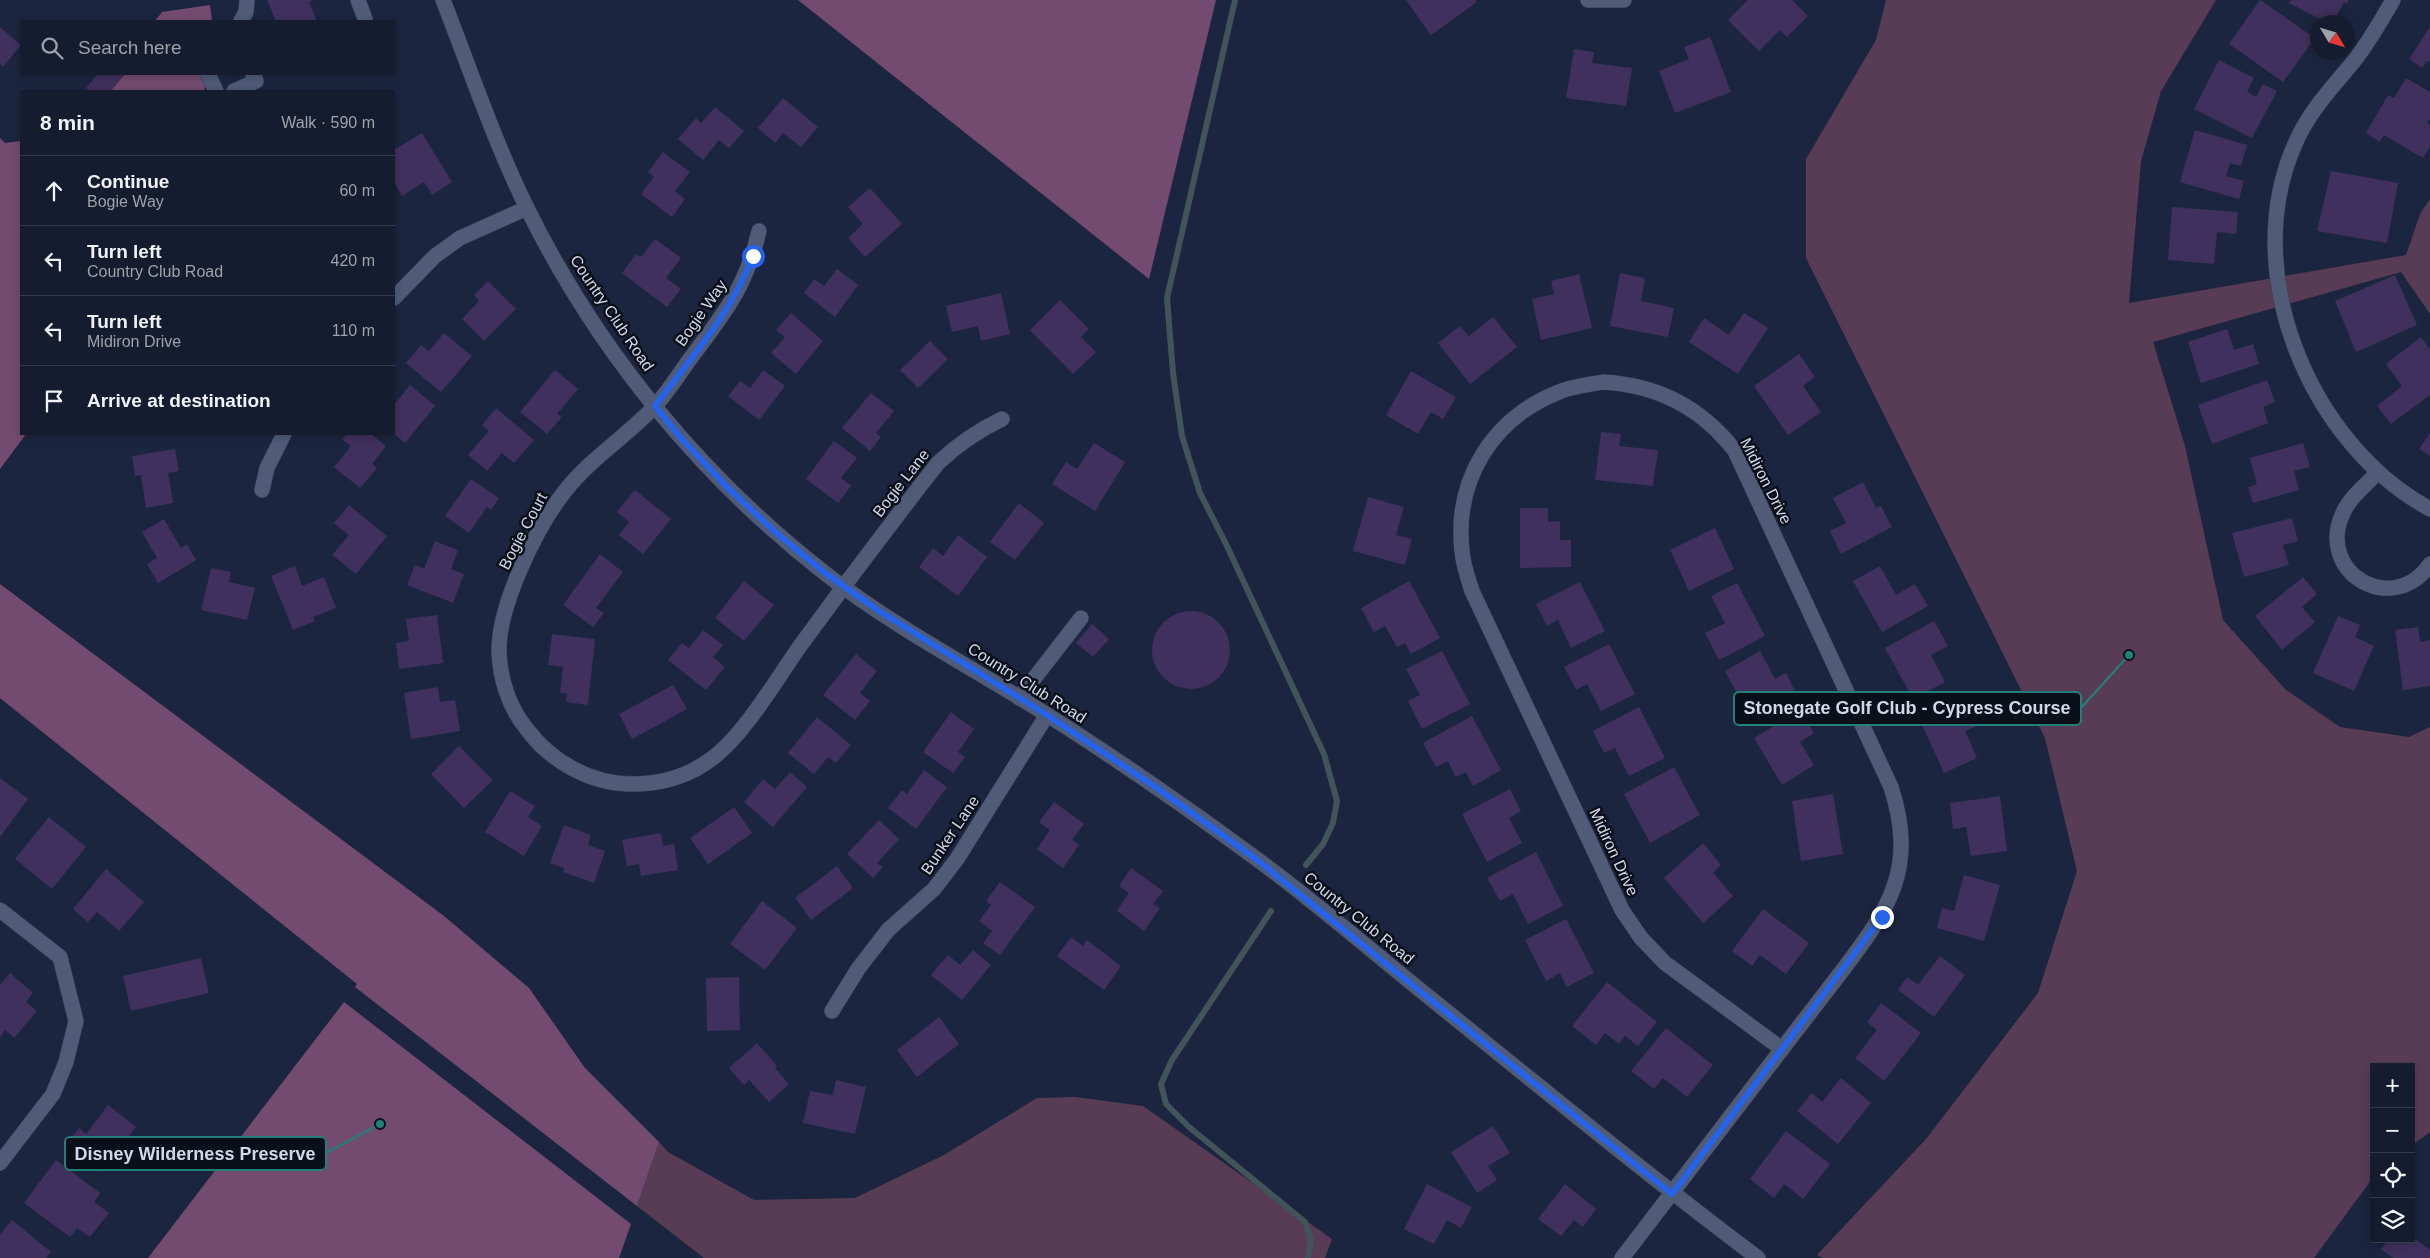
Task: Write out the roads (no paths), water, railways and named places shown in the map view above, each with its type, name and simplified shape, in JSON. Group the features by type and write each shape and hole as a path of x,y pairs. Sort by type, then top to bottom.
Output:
{"street":[{"path":"242,20 246,12 247,0"},
{"path":"358,0 365,19"},
{"name":"Country Club Road","path":"443,0 510,172 552,256 584,309 655,406 680,437 726,486 774,531 843,586 879,611 1047,715 1157,788 1284,880 1672,1194 1758,1258"},
{"path":"1588,0 1624,0"},
{"path":"2392,0 2369,40 2302,127 2287,163 2281,186 2275,233 2275,255 2280,294 2299,360 2320,401 2378,472 2394,487 2430,509"},
{"path":"208,75 216,90"},
{"path":"236,90 256,81 253,75"},
{"path":"395,297 435,256 460,238 527,208"},
{"name":"Bogie Way","path":"655,406 732,303 744,280 759,231"},
{"name":"Midiron Drive","path":"1622,1258 1672,1194 1873,931 1882,917 1895,886 1900,861 1901,836 1896,803 1891,787 1734,451 1725,438 1703,417 1677,400 1649,389 1603,382 1560,391 1533,404 1508,422 1480,456 1468,482 1461,523 1462,551 1472,591 1622,910 1641,938 1665,963 1782,1050"},
{"name":"Bogie Court","path":"655,406 604,450 564,491 532,545 513,588 500,633 501,671 512,706 527,730 546,751 577,771 602,780 626,784 666,780 703,765 738,733 843,586"},
{"name":"Bogie Lane","path":"843,586 938,463 957,445 978,430 1002,419"},
{"path":"262,490 267,468 284,435"},
{"path":"2378,472 2343,512 2336,537 2339,552 2345,566 2352,575 2371,585 2394,588 2406,585 2418,578 2430,564"},
{"path":"1019,698 1081,618"},
{"name":"Bunker Lane","path":"832,1011 858,969 888,930 934,888 957,859 1047,715"},
{"path":"0,910 60,958 76,1021 66,1062 54,1094 0,1163"}],"waterway":[{"path":"1235,0 1167,298 1173,373 1182,436 1200,493 1226,544 1324,754 1337,801 1333,823 1323,844 1306,865"},
{"path":"1271,911 1172,1060 1161,1084 1166,1104 1189,1127 1305,1222 1311,1240 1308,1258"}],"place":[{"name":"Stonegate Golf Club - Cypress Course","path":"2129,655"},
{"name":"Disney Wilderness Preserve","path":"380,1124"}]}
